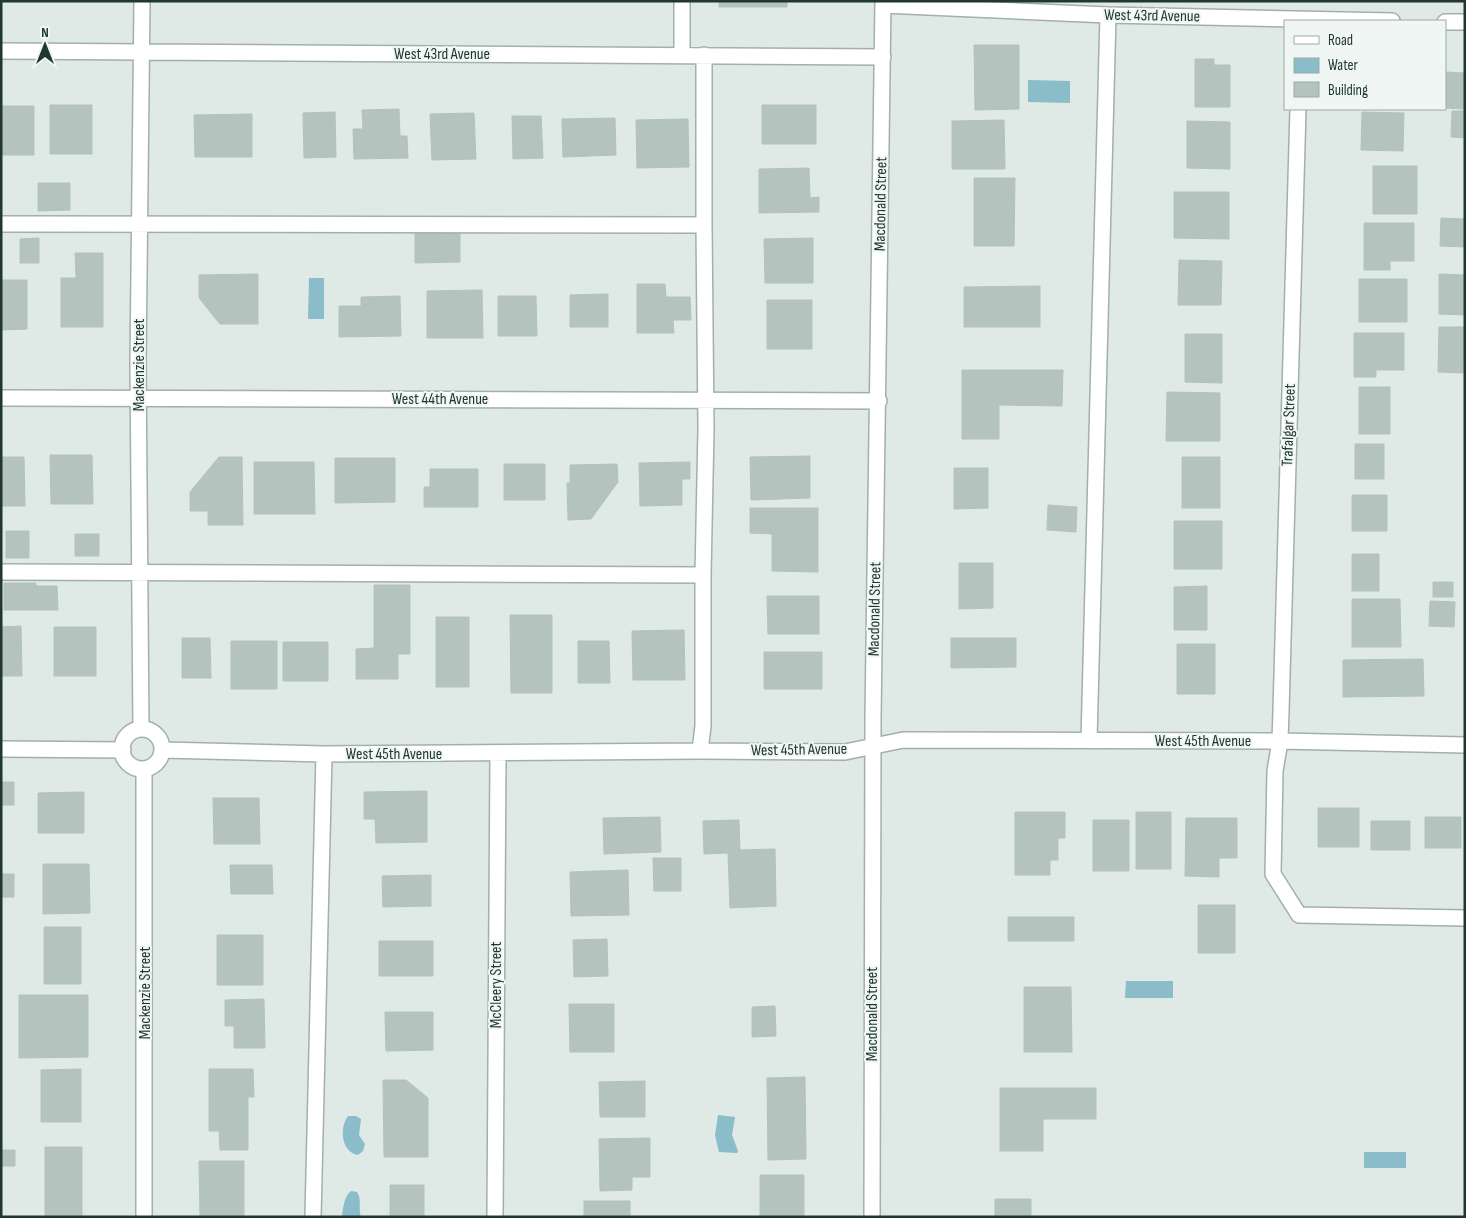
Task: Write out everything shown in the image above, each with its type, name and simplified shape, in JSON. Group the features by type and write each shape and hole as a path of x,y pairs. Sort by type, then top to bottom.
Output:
{"street":[{"name":"Mackenzie Street","path":"141,729 138,399 142,1"},
{"path":"682,1 682,56"},
{"name":"West 43rd Avenue","path":"883,3 1108,16 1300,20"},
{"name":"Macdonald Street","path":"872,1217 873,746 883,3"},
{"path":"1089,740 1108,16"},
{"path":"1446,22 1465,22"},
{"name":"West 43rd Avenue","path":"1,50 883,57"},
{"path":"700,751 703,726 706,400 704,56"},
{"name":"Trafalgar Street","path":"1298,110 1280,741 1275,771 1273,874 1299,915 1465,918"},
{"path":"1,224 704,225"},
{"name":"West 44th Avenue","path":"1,398 879,401"},
{"path":"1,572 703,575"},
{"path":"141,729 149,730 156,735 161,742 162,750 157,763 144,768 137,768 130,764 123,750 124,742 128,736 141,729"},
{"name":"West 45th Avenue","path":"162,750 324,754 700,751 844,752 903,740 1280,741 1465,745"},
{"path":"1,748 123,750"},
{"path":"313,1217 324,754"},
{"name":"McCleery Street","path":"495,1217 498,754"},
{"name":"Mackenzie Street","path":"144,768 144,1217"}],"water":[{"path":"1028,80 1070,81 1070,103 1028,102"},
{"path":"309,278 324,278 324,319 308,319"},
{"path":"1126,981 1173,981 1173,998 1125,998"},
{"path":"718,1115 735,1117 732,1135 737,1153 719,1152 715,1135"},
{"path":"348,1116 356,1116 361,1119 359,1135 365,1144 363,1151 358,1155 348,1149 343,1139 343,1127"},
{"path":"1364,1152 1406,1152 1406,1168 1364,1168"},
{"path":"351,1191 357,1192 360,1201 361,1217 342,1217 345,1199"}],"building":[{"path":"719,1 787,1 787,7 719,7"},
{"path":"974,45 1019,45 1019,109 975,110"},
{"path":"1195,59 1214,59 1214,65 1230,65 1230,107 1195,107"},
{"path":"1446,72 1465,73 1465,109 1446,108"},
{"path":"50,105 92,105 92,154 50,154"},
{"path":"762,105 816,105 816,144 762,144"},
{"path":"1,106 34,106 34,155 1,155"},
{"path":"399,109 400,136 407,136 408,158 354,159 353,129 363,129 362,110"},
{"path":"1452,111 1465,111 1465,138 1451,137"},
{"path":"335,112 336,157 304,158 303,113"},
{"path":"1362,112 1404,113 1403,151 1361,150"},
{"path":"474,113 476,159 432,160 430,114"},
{"path":"252,114 252,157 195,157 194,115"},
{"path":"512,116 541,116 543,158 513,159"},
{"path":"615,118 616,155 563,157 562,119"},
{"path":"688,119 689,167 637,168 636,120"},
{"path":"1004,120 1005,169 952,169 952,121"},
{"path":"1187,121 1230,122 1230,169 1187,168"},
{"path":"1373,166 1417,166 1417,214 1373,214"},
{"path":"809,168 810,198 819,197 819,212 759,213 759,169"},
{"path":"974,178 1015,178 1014,246 974,246"},
{"path":"38,183 70,183 70,210 38,211"},
{"path":"1174,192 1229,192 1229,239 1174,238"},
{"path":"1441,218 1465,219 1465,247 1440,246"},
{"path":"1364,223 1414,223 1414,261 1390,261 1390,270 1364,270"},
{"path":"415,233 460,233 460,262 415,263"},
{"path":"39,238 39,263 20,263 20,239"},
{"path":"813,238 813,283 765,283 764,239"},
{"path":"75,253 103,253 103,278 76,278"},
{"path":"1179,260 1222,261 1221,305 1178,305"},
{"path":"258,274 258,324 220,324 199,298 199,275"},
{"path":"1439,274 1465,275 1465,315 1439,314"},
{"path":"61,278 103,278 103,327 61,327"},
{"path":"1359,279 1407,279 1407,322 1359,322"},
{"path":"1,280 27,280 27,329 1,330"},
{"path":"637,284 665,284 666,297 690,297 691,320 673,320 674,333 637,333"},
{"path":"1040,286 1040,327 964,327 964,287"},
{"path":"482,290 483,338 427,338 427,291"},
{"path":"608,294 608,327 570,327 570,295"},
{"path":"400,296 401,336 339,337 339,306 361,306 361,297"},
{"path":"498,296 536,296 537,336 498,336"},
{"path":"767,300 812,300 812,349 767,349"},
{"path":"1439,327 1464,327 1463,373 1438,372"},
{"path":"1354,333 1404,333 1404,370 1376,370 1376,377 1354,377"},
{"path":"1185,334 1222,334 1222,383 1185,382"},
{"path":"962,370 1063,370 1062,406 999,405 999,439 962,439"},
{"path":"1359,387 1390,387 1390,434 1359,434"},
{"path":"1167,392 1220,393 1220,441 1166,441"},
{"path":"1355,444 1384,444 1384,479 1355,479"},
{"path":"50,455 92,455 93,504 51,504"},
{"path":"810,456 810,498 751,500 750,457"},
{"path":"1,457 24,457 25,506 1,506"},
{"path":"219,457 242,457 243,525 208,525 208,511 190,511 190,492"},
{"path":"1182,457 1220,457 1220,508 1182,508"},
{"path":"335,458 395,458 395,502 335,503"},
{"path":"254,462 314,462 315,514 254,514"},
{"path":"690,462 690,479 682,479 682,505 640,506 639,463"},
{"path":"504,464 545,464 545,500 504,500"},
{"path":"617,464 618,482 591,519 568,520 567,483 570,483 570,465"},
{"path":"954,468 988,468 988,508 954,509"},
{"path":"430,469 478,469 478,507 424,507 424,487 430,487"},
{"path":"1352,495 1387,495 1387,531 1352,531"},
{"path":"1048,505 1077,507 1076,532 1047,530"},
{"path":"750,508 818,508 818,572 772,571 772,534 750,533"},
{"path":"1174,521 1222,521 1222,569 1174,569"},
{"path":"6,531 29,531 29,558 6,558"},
{"path":"75,534 99,534 99,556 75,556"},
{"path":"1352,554 1379,554 1379,591 1352,591"},
{"path":"959,563 993,563 993,608 959,609"},
{"path":"1433,582 1453,582 1453,597 1433,597"},
{"path":"4,583 36,583 36,610 4,610"},
{"path":"374,585 410,585 410,654 398,654 398,679 356,679 356,649 374,648"},
{"path":"36,586 57,586 58,610 36,610"},
{"path":"1207,586 1207,630 1174,630 1174,587"},
{"path":"767,596 819,596 819,634 768,634"},
{"path":"1352,599 1400,599 1401,647 1352,647"},
{"path":"1430,601 1455,602 1454,627 1429,626"},
{"path":"510,615 552,615 552,693 511,693"},
{"path":"436,617 469,617 469,687 436,687"},
{"path":"21,626 22,676 1,676 1,627"},
{"path":"54,627 96,627 96,676 54,676"},
{"path":"684,630 685,680 633,680 632,631"},
{"path":"182,638 210,638 211,678 182,678"},
{"path":"951,638 1016,638 1016,667 951,668"},
{"path":"231,641 277,641 277,689 231,689"},
{"path":"578,641 609,641 610,683 578,683"},
{"path":"283,642 328,642 328,681 283,681"},
{"path":"1177,644 1215,644 1215,694 1177,694"},
{"path":"764,652 822,652 822,689 764,689"},
{"path":"1423,659 1424,696 1343,697 1343,660"},
{"path":"1,782 14,782 14,805 1,805"},
{"path":"427,791 427,842 376,843 375,819 364,819 364,792"},
{"path":"84,792 84,833 38,833 38,793"},
{"path":"213,798 259,798 260,844 214,844"},
{"path":"1318,808 1359,808 1359,847 1318,847"},
{"path":"1015,812 1065,812 1065,838 1058,838 1058,860 1050,860 1050,875 1015,875"},
{"path":"1136,812 1171,812 1171,869 1136,869"},
{"path":"660,817 661,852 604,854 603,818"},
{"path":"1425,817 1461,817 1461,848 1425,848"},
{"path":"1186,818 1237,818 1237,858 1219,858 1219,877 1185,876"},
{"path":"739,820 740,850 775,849 776,906 730,908 728,853 704,854 703,821"},
{"path":"1093,820 1129,820 1129,871 1093,871"},
{"path":"1371,821 1410,821 1410,850 1371,850"},
{"path":"653,858 681,858 681,891 654,891"},
{"path":"43,864 89,864 90,913 43,914"},
{"path":"230,865 272,865 273,894 231,894"},
{"path":"628,870 629,915 571,916 570,872"},
{"path":"1,874 14,874 14,897 1,897"},
{"path":"431,875 431,906 383,907 382,876"},
{"path":"1198,905 1235,905 1235,953 1198,953"},
{"path":"1008,917 1074,917 1074,941 1008,941"},
{"path":"44,927 81,927 81,984 44,984"},
{"path":"217,935 263,935 263,985 217,985"},
{"path":"607,939 608,976 574,977 573,940"},
{"path":"379,941 433,941 433,976 379,976"},
{"path":"1024,987 1071,987 1072,1052 1024,1052"},
{"path":"19,995 88,995 88,1057 19,1058"},
{"path":"264,999 265,1048 234,1048 234,1026 225,1026 225,1000"},
{"path":"569,1004 614,1004 614,1052 570,1052"},
{"path":"775,1006 776,1036 752,1037 752,1007"},
{"path":"385,1012 433,1012 433,1050 386,1051"},
{"path":"81,1069 81,1122 41,1122 41,1070"},
{"path":"209,1069 253,1069 254,1097 248,1097 248,1150 220,1150 219,1131 209,1131"},
{"path":"805,1077 806,1159 768,1160 767,1078"},
{"path":"383,1080 406,1080 428,1098 428,1157 384,1157"},
{"path":"645,1081 645,1117 600,1117 599,1082"},
{"path":"1000,1088 1096,1088 1096,1119 1043,1119 1043,1151 1000,1151"},
{"path":"650,1138 650,1177 632,1177 632,1190 600,1191 599,1139"},
{"path":"45,1147 82,1147 82,1216 45,1216"},
{"path":"1,1150 15,1150 15,1166 1,1166"},
{"path":"199,1161 244,1161 244,1217 200,1217"},
{"path":"760,1175 804,1175 804,1217 760,1217"},
{"path":"390,1185 424,1185 424,1217 390,1217"},
{"path":"995,1199 1031,1199 1031,1217 995,1217"},
{"path":"584,1201 630,1201 630,1217 584,1217"}]}
